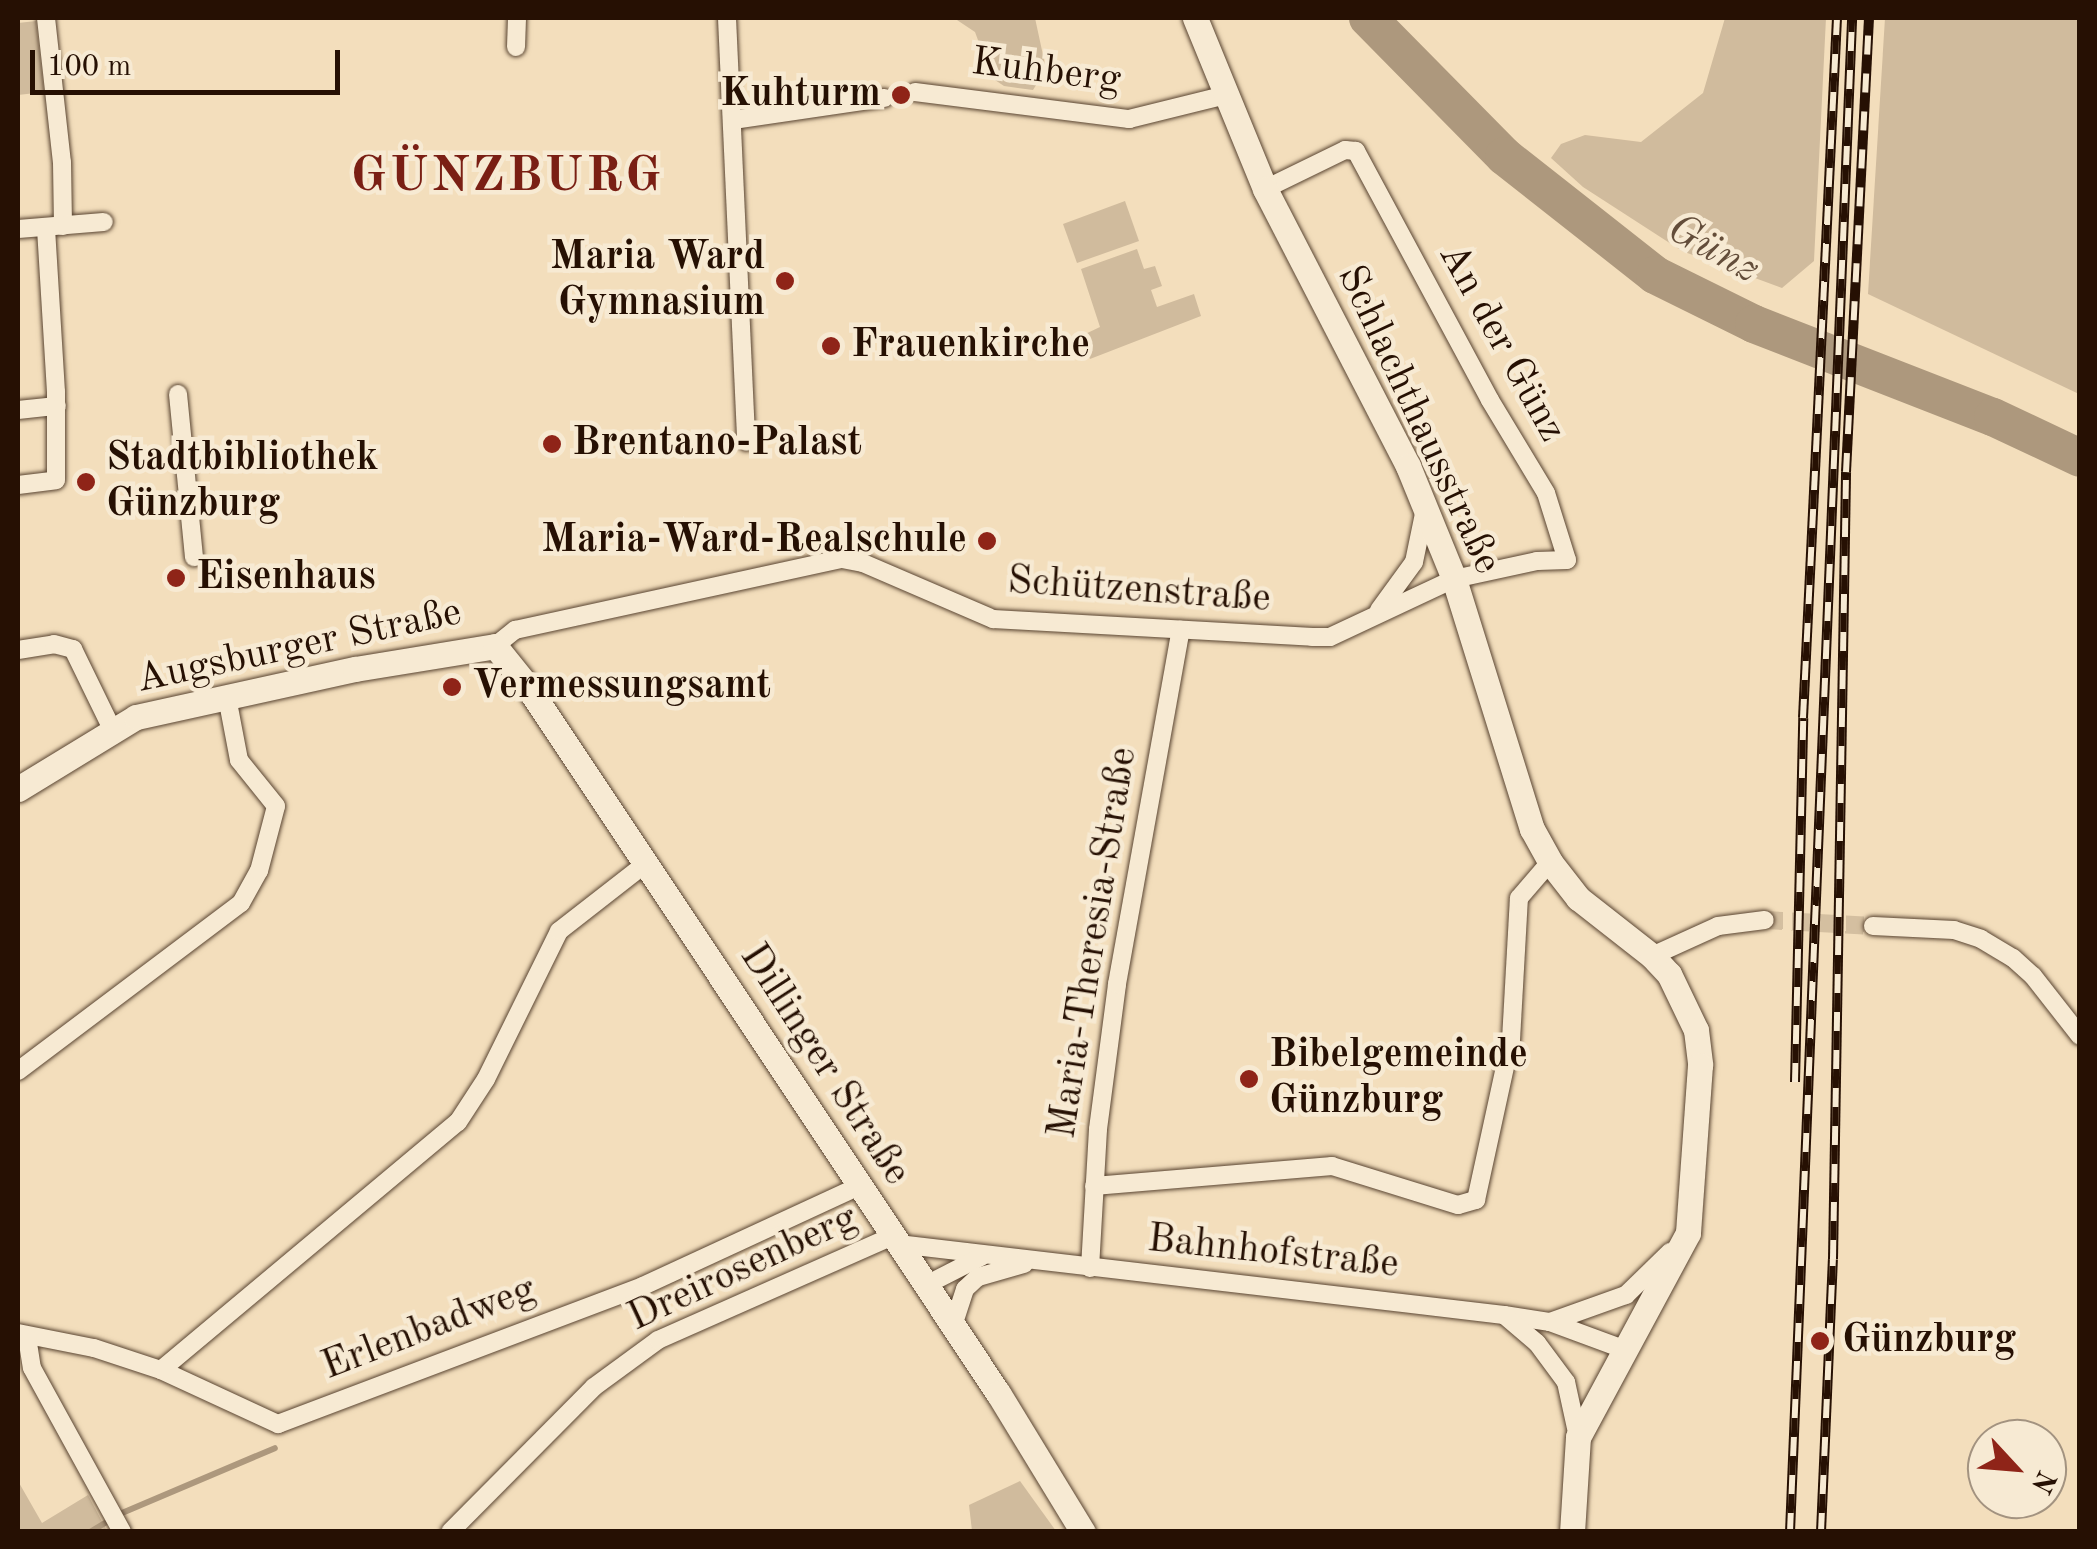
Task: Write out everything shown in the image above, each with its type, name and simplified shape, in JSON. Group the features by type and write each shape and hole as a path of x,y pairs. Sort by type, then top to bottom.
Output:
{"main road":[{"name":"Schlachthausstraße","path":"1195,18 1266,189 1425,508 1454,578 1519,796 1550,862 1578,898 1652,956 1686,1002 1696,1030 1700,1065 1688,1233"},
{"name":"Augsburger Straße","path":"18,789 136,717 495,646"},
{"name":"Dillinger Straße","path":"495,646 528,687 926,1285 1083,1532"},
{"path":"1572,1532 1578,1437 1622,1349 1688,1233"}],"street":[{"path":"18,484 56,480 55,226 62,162 46,18"},
{"path":"516,46 517,18"},
{"path":"727,18 736,294 746,442"},
{"name":"Kuhberg","path":"914,92 1130,120 1226,95"},
{"path":"733,120 884,98"},
{"name":"An der Günz","path":"1266,189 1345,150 1356,151 1490,400 1546,493 1567,560 1537,561 1454,578"},
{"path":"18,228 104,222"},
{"path":"178,394 194,558"},
{"path":"18,410 57,406"},
{"name":"Schützenstraße","path":"1377,614 1414,562 1425,508"},
{"name":"Schützenstraße","path":"495,646 516,630 842,558 993,619 1330,637 1454,578"},
{"name":"Maria-Theresia-Straße","path":"1090,1268 1094,1186 1117,984 1181,630"},
{"path":"18,650 54,644 74,649 112,729"},
{"path":"18,1072 241,903 259,871 276,806 239,760 227,698"},
{"path":"1094,1186 1332,1166 1458,1205 1476,1200 1510,1040 1519,898 1550,862"},
{"path":"161,1370 420,1158 458,1122 486,1079 559,931 645,864"},
{"path":"1652,956 1718,926 1765,920"},
{"path":"1873,926 1954,930 1980,939 2013,958 2033,976 2080,1036"},
{"name":"Erlenbadweg","path":"22,1335 94,1348 161,1370 278,1424 642,1286 859,1186"},
{"name":"Bahnhofstraße","path":"1550,1322 1626,1296 1688,1233"},
{"name":"Bahnhofstraße","path":"896,1240 982,1256 1504,1315 1550,1322 1622,1349"},
{"name":"Dreirosenberg","path":"450,1532 594,1387 658,1340 896,1240"},
{"path":"926,1285 982,1256"},
{"name":"Bahnhofstraße","path":"953,1326 965,1289 978,1277 1035,1260"},
{"path":"1504,1315 1537,1343 1566,1382 1578,1437"},
{"path":"22,1335 32,1368 120,1529"}],"shaded area":[{"path":"954,18 1035,18 1046,69 1033,90 1004,86 992,78 975,32"},
{"path":"1725,18 1826,18 1814,261 1782,288 1682,251 1583,187 1551,158 1561,144 1585,135 1641,142 1703,93"},
{"path":"1885,18 2079,18 2079,394 1868,294"},
{"path":"36,21 44,92 18,95 18,23"},
{"path":"1125,201 1139,241 1077,263 1063,224"},
{"path":"1137,249 1144,269 1155,266 1162,286 1151,290 1157,307 1194,294 1201,316 1090,359 1081,336 1100,327 1081,269"},
{"path":"18,1481 42,1523 88,1495 107,1531 18,1531"},
{"path":"1020,1481 1056,1531 972,1531 969,1505"}],"waterway":[{"name":"Günz","path":"1368,18 1504,156 1655,275 1754,324 1993,417 2080,458"},
{"path":"122,1513 275,1448"},
{"path":"90,1532 105,1523"}],"tunnel":[{"path":"1765,920 1873,926"}],"railway":[{"path":"1795,1082 1803,718 1837,18"},
{"path":"1790,1532 1852,18"},
{"path":"1821,1532 1833,1259 1846,472 1869,18"}],"place":[{"name":"Kuhturm","path":"901,95"},
{"name":"Maria Ward Gymnasium","path":"785,281"},
{"name":"Frauenkirche","path":"831,346"},
{"name":"Brentano-Palast","path":"552,444"},
{"name":"Stadtbibliothek Günzburg","path":"86,482"},
{"name":"Maria-Ward-Realschule","path":"987,541"},
{"name":"Eisenhaus","path":"176,578"},
{"name":"Vermessungsamt","path":"452,687"},
{"name":"Bibelgemeinde Günzburg","path":"1249,1079"},
{"name":"Günzburg","path":"1820,1341"}],"district":[{"name":"GÜNZBURG","path":"507,178"}]}
